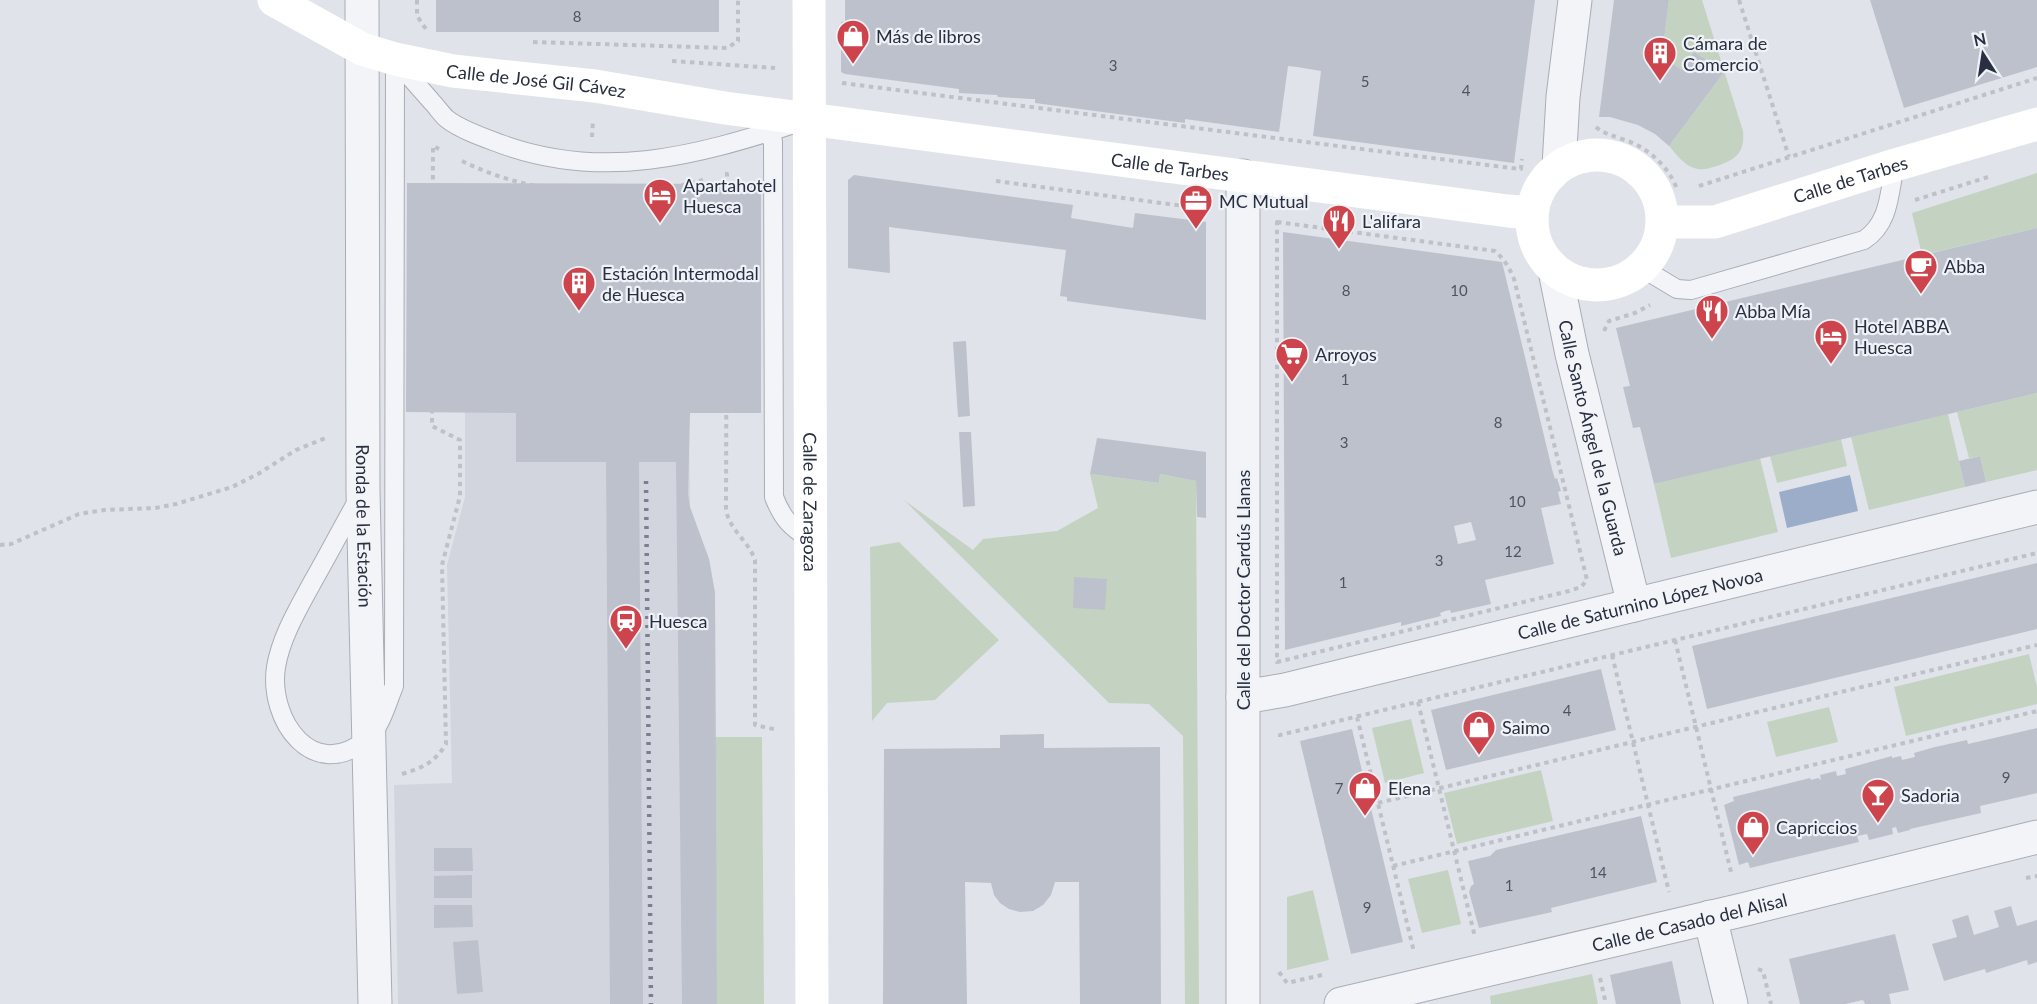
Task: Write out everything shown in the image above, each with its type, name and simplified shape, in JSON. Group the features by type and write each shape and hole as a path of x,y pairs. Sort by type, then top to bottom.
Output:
{"main road":[{"name":"Calle de José Gil Cávez","path":"274,0 362,49 395,59 453,71 595,86 710,106 810,119"},
{"name":"Calle de Zaragoza","path":"809,0 812,1004"},
{"name":"Calle de Tarbes","path":"810,119 1532,213"},
{"name":"Calle de Tarbes","path":"1662,222 1715,222 1895,165 2037,124"},
{"path":"1593,154 1611,156 1628,162 1642,172 1653,187 1661,204 1662,222 1659,239 1642,268 1626,278 1608,284 1590,285 1571,280 1555,271 1546,261 1533,238 1532,213 1540,186 1559,166 1575,158 1593,154"}],"street":[{"name":"Ronda de la Estación","path":"362,0 362,426 375,1004"},
{"path":"1559,166 1563,97 1575,0"},
{"name":"Calle del Doctor Cardús Llanas","path":"1243,1004 1244,176"},
{"name":"Calle Santo Ángel de la Guarda","path":"1555,271 1572,354 1634,605"},
{"name":"Calle de Saturnino López Novoa","path":"1243,697 1285,690 2037,507"},
{"name":"Calle de Casado del Alisal","path":"1341,1004 2037,837"},
{"path":"1710,917 1731,1004"}],"lane":[{"path":"395,59 448,119 516,150 554,159 591,163 638,163 683,155 810,119"},
{"path":"363,491 286,635 276,667 276,694 289,730 303,745 321,754 338,754 355,747 368,738 384,713 394,686 395,59"},
{"path":"767,133 773,141 774,497 781,513 792,527 811,540"},
{"path":"1642,268 1672,287 1691,290 1864,240 1875,233 1882,222 1895,165"}],"path":[{"path":"417,0 417,16 431,33"},
{"path":"523,42 727,48 738,41 738,0"},
{"path":"1739,0 1789,157"},
{"path":"559,35 559,43"},
{"path":"1694,187 2037,78"},
{"path":"837,82 1511,168 1521,169 1522,158"},
{"path":"592,148 593,113"},
{"path":"1591,121 1601,132 1635,143 1648,151 1668,172 1678,192 1686,190"},
{"path":"395,777 427,765 438,757 446,744 442,565 460,496 460,440 432,426 433,146 442,151"},
{"path":"460,160 508,178 548,188 590,193 640,192 708,179"},
{"path":"718,177 727,174 726,508 732,527 746,542 755,560 755,725 781,730"},
{"path":"1886,209 1994,175"},
{"path":"986,180 1206,209 1214,216"},
{"path":"1276,222 1495,251 1503,258 1514,279 1587,580 1579,588 1276,662 1276,222"},
{"path":"1605,339 1604,330 1609,321 1635,313 1648,306 1672,287"},
{"path":"0,545 11,544 79,514 104,510 154,508 176,504 232,487 296,450 362,426"},
{"path":"1280,747 1280,735 2037,553"},
{"path":"1675,640 1732,876"},
{"path":"1378,803 2037,645"},
{"path":"1612,655 1669,892"},
{"path":"1418,702 1476,938"},
{"path":"1393,866 2037,711"},
{"path":"1357,717 1414,953"},
{"path":"2026,878 2037,876"},
{"path":"1755,967 1763,971 1771,1004"},
{"path":"1278,970 1287,983"},
{"path":"1599,970 1606,1004"}],"shaded area":[{"path":"465,412 516,413 689,431 690,507 709,559 715,593 717,1004 398,1004 394,785 452,783 447,565 465,497"}],"green space":[{"path":"1669,0 1702,0 1724,70 1694,52 1682,70 1662,56"},
{"path":"1724,72 1743,131 1741,150 1734,158 1717,166 1706,169 1690,167 1669,146"},
{"path":"2037,173 2037,228 1922,255 1912,213"},
{"path":"2037,393 2037,470 1986,482 1980,456 1969,458 1957,412"},
{"path":"1948,414 1965,487 1869,510 1851,437"},
{"path":"1841,439 1847,466 1777,483 1770,456"},
{"path":"1760,458 1778,532 1671,558 1654,484"},
{"path":"1090,474 1159,483 1160,474 1196,481 1199,1004 1185,1004 1183,736 1149,704 1109,703 904,500 973,550 983,539 1057,531 1098,508"},
{"path":"899,542 999,640 935,700 887,703 872,721 870,547"},
{"path":"2029,654 2037,687 2037,704 1906,736 1894,687"},
{"path":"1829,707 1838,742 1776,757 1767,722"},
{"path":"1411,719 1424,773 1385,783 1372,728"},
{"path":"715,737 762,737 764,1004 717,1004"},
{"path":"1541,770 1553,821 1457,844 1444,793"},
{"path":"1448,870 1461,924 1422,933 1408,879"},
{"path":"1313,890 1329,960 1287,970 1287,897"},
{"path":"1592,974 1598,1004 1491,1004 1490,996"}],"water":[{"path":"1850,475 1858,511 1787,528 1779,492"}],"building":[{"path":"436,0 719,0 719,32 436,32"},
{"path":"845,0 1535,0 1514,163 1313,136 1321,71 1297,67 1288,66 1279,132 1185,119 1185,123 1035,103 1035,99 959,93 959,89 845,74 841,72 841,22 845,21"},
{"name":"Cámara de Comercio","path":"1614,0 1669,0 1662,56 1682,70 1694,52 1725,71 1669,146 1655,134 1638,125 1610,117 1599,117"},
{"path":"1870,0 2037,0 2037,67 1904,108"},
{"path":"854,175 1073,205 1071,218 1133,228 1135,213 1206,222 1206,320 1067,301 1067,297 1060,296 1066,250 889,227 890,273 848,268 848,180"},
{"path":"407,183 761,184 761,413 690,413 688,494 690,507 709,559 715,593 717,1004 682,1004 676,462 639,462 643,1004 610,1004 606,462 516,462 516,413 406,412"},
{"name":"Hotel ABBA Huesca","path":"2037,228 2037,393 1654,484 1640,427 1633,428 1623,387 1630,386 1616,328"},
{"path":"1283,232 1502,262 1552,469 1561,491 1558,492 1561,504 1541,508 1554,564 1485,580 1491,604 1451,613 1450,610 1445,611 1440,613 1441,616 1401,626 1401,622 1285,650","holes":["1471,522 1476,540 1458,544 1454,526"]},
{"path":"966,341 970,416 958,417 953,342"},
{"path":"959,432 971,432 975,506 963,507"},
{"path":"1097,438 1206,452 1206,518 1197,517 1196,481 1160,474 1159,483 1090,474"},
{"path":"1980,456 1986,482 1965,487 1959,461"},
{"path":"2037,563 2037,629 1707,709 1692,646"},
{"path":"1074,577 1107,579 1105,610 1073,608"},
{"path":"1601,669 1616,730 1446,770 1431,710"},
{"path":"2037,728 2037,793 1980,806 1981,813 1898,833 1896,827 1892,828 1893,834 1869,840 1867,834 1857,836 1859,842 1750,868 1748,862 1739,865 1724,805 1734,801 1733,797 1810,778 1821,780 1820,775 1836,771 1837,776 1846,774 1845,769 1892,756 1892,758 1901,756 1902,760 1915,757 1914,753 1935,747 1967,740 1968,744"},
{"path":"1352,729 1403,942 1351,954 1300,741"},
{"path":"1044,734 1044,748 1160,747 1161,1004 1080,1004 1079,882 1055,882 1051,895 1043,905 1033,911 1020,912 1000,903 994,895 991,883 965,882 967,1004 883,1004 884,749 1000,748 1000,735"},
{"path":"1641,816 1657,882 1551,908 1552,912 1479,928 1469,892 1474,884 1468,861 1490,856 1496,850"},
{"path":"434,848 472,848 473,871 434,871"},
{"path":"472,875 472,898 434,898 434,876"},
{"path":"434,905 472,905 473,927 434,928"},
{"path":"2011,906 2017,926 2037,920 2037,962 2028,965 2027,960 1986,973 1985,969 1944,981 1932,944 1957,937 1952,920 1968,915 1974,935 1999,927 1994,911"},
{"path":"1895,934 1909,990 1889,994 1891,1004 1865,1004 1863,1000 1845,1004 1800,1004 1789,959"},
{"path":"478,940 483,992 457,994 453,942"},
{"path":"1672,961 1681,1004 1616,1004 1610,975"}],"railway":[{"path":"646,481 651,1004"}],"place":[{"name":"Más de libros","path":"853,65"},
{"name":"Cámara de Comercio","path":"1660,82"},
{"name":"Apartahotel Huesca","path":"660,224"},
{"name":"MC Mutual","path":"1196,230"},
{"name":"L'alifara","path":"1339,250"},
{"name":"Abba","path":"1921,295"},
{"name":"Estación Intermodal de Huesca","path":"579,312"},
{"name":"Abba Mía","path":"1712,340"},
{"name":"Hotel ABBA Huesca","path":"1831,365"},
{"name":"Arroyos","path":"1292,383"},
{"name":"Huesca","path":"626,650"},
{"name":"Saimo","path":"1479,756"},
{"name":"Elena","path":"1365,817"},
{"name":"Sadoria","path":"1878,824"},
{"name":"Capriccios","path":"1753,856"}]}
